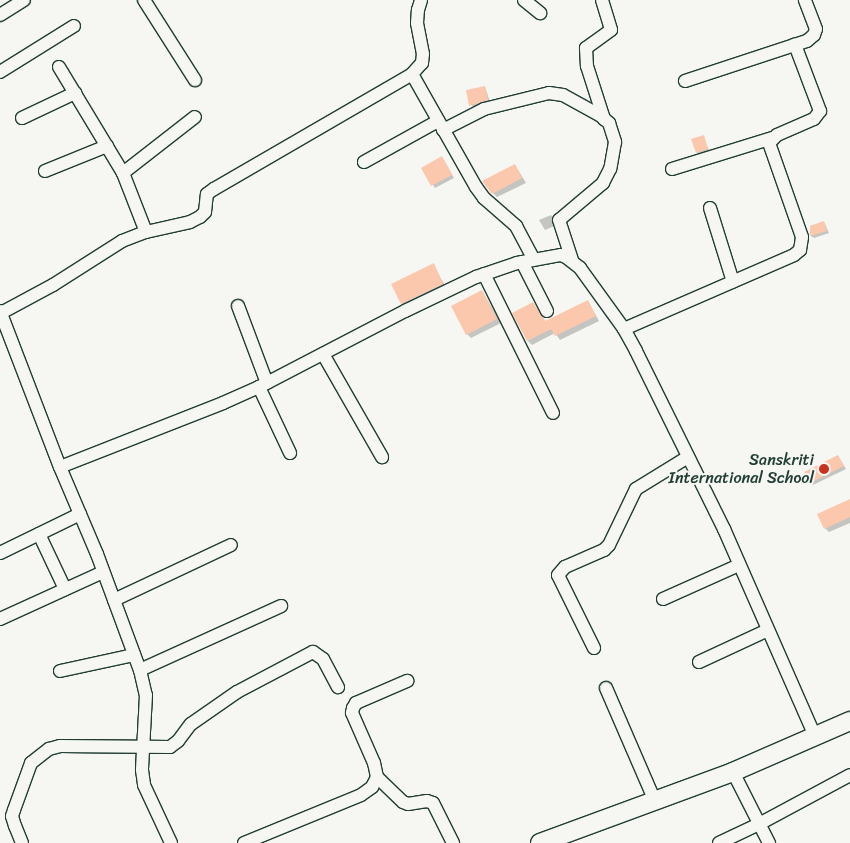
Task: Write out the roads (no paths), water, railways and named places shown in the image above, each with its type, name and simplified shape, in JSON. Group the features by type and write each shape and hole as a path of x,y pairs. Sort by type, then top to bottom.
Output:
{"main road":[{"path":"540,843 733,772 850,721"}],"street":[{"path":"0,15 24,0"},
{"path":"144,0 195,80"},
{"path":"171,843 144,785 143,747 146,695 140,670 104,572 60,467 0,312 66,278 109,248 146,232 190,222 200,217 205,212 207,194 214,189 412,74 422,62 423,54 417,23 421,0"},
{"path":"524,0 540,13"},
{"path":"602,0 611,30 586,48 587,66 604,119 613,132 615,142 610,170 603,182 559,220 572,260 624,329 688,457 739,565 815,736"},
{"path":"685,81 807,40 814,35 816,29 805,0"},
{"path":"0,72 74,26"},
{"path":"672,169 772,138 814,119 820,111 795,44"},
{"path":"59,67 123,173 146,232"},
{"path":"412,74 482,196 516,226 547,311"},
{"path":"22,118 74,93"},
{"path":"364,162 441,126 484,109 549,93 563,95 604,119"},
{"path":"123,173 195,117"},
{"path":"624,329 794,255 802,244 800,230 770,148 772,138"},
{"path":"45,171 107,146"},
{"path":"710,208 732,282"},
{"path":"60,467 223,403 263,385 404,311 484,274 528,261 561,255 572,260"},
{"path":"484,274 553,413"},
{"path":"238,306 263,385 290,453"},
{"path":"324,354 382,457"},
{"path":"594,648 558,575 565,567 609,546 636,489 688,457"},
{"path":"0,553 80,514"},
{"path":"39,534 65,589"},
{"path":"114,600 231,545"},
{"path":"663,599 739,565"},
{"path":"0,619 104,572"},
{"path":"140,670 281,606"},
{"path":"699,662 768,630"},
{"path":"22,843 12,816 31,764 39,755 60,746 170,747 175,745 191,724 237,692 312,652 323,659 338,687"},
{"path":"60,671 134,654"},
{"path":"407,681 356,704 352,713 374,763 377,777 403,802 408,804 428,801 433,803 453,843"},
{"path":"606,688 655,801"},
{"path":"733,772 769,843"},
{"path":"719,843 759,824 850,775"},
{"path":"244,843 361,795 372,787 377,777"}],"place":[{"name":"Sanskriti International School","path":"824,469"}]}
